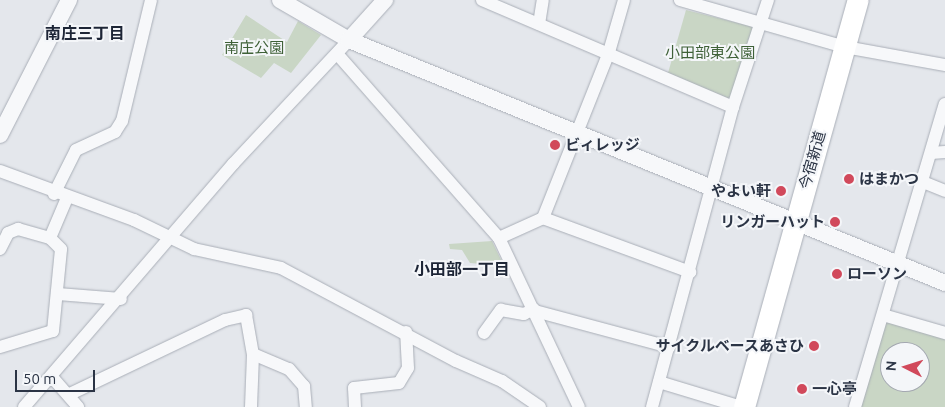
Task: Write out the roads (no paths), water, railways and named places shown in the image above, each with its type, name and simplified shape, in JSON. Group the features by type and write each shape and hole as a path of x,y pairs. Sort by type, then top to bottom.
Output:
{"highway":[{"name":"今宿新道","path":"850,47 858,0"},
{"name":"今宿新道","path":"743,407 850,47 867,0"},
{"name":"今宿新道","path":"755,407 798,226"}],"street":[{"path":"0,135 69,0"},
{"path":"50,238 76,150 114,132 122,122 151,0"},
{"path":"280,0 349,40 798,226 945,283"},
{"path":"14,407 28,405 121,300 233,164 339,56 349,40 386,0"},
{"path":"482,0 609,52 734,107"},
{"path":"539,24 543,0"},
{"path":"499,238 543,218 609,52 624,0"},
{"path":"652,407 714,190 734,107 768,0"},
{"path":"689,1 850,47 945,65"},
{"path":"339,56 499,238 579,407"},
{"path":"855,407 945,104"},
{"path":"931,153 945,152"},
{"path":"0,171 61,196 134,220 169,241 280,268 406,332 456,362 502,381 540,407"},
{"path":"923,182 945,191"},
{"path":"543,218 690,272"},
{"path":"0,249 8,233 18,229 50,238 61,249 53,331 0,348"},
{"path":"58,294 121,300"},
{"path":"484,333 501,310 524,314 534,310 669,347"},
{"path":"70,394 225,320 246,315 253,354 251,407"},
{"path":"883,315 945,334"},
{"path":"355,407 354,388 399,383 408,368 406,332"},
{"path":"253,354 289,369 304,386 306,407"},
{"path":"52,377 70,394 78,407"},
{"path":"659,382 743,407"}],"place":[{"name":"ビィレッジ","path":"555,145"},
{"name":"はまかつ","path":"849,179"},
{"name":"やよい軒","path":"781,191"},
{"name":"リンガーハット","path":"835,222"},
{"name":"ローソン","path":"837,274"},
{"name":"サイクルベースあさひ","path":"814,346"},
{"name":"一心亭","path":"802,389"}],"district":[{"name":"南庄三丁目","path":"85,33"},
{"name":"小田部一丁目","path":"462,269"}],"park label":[{"name":"南庄公園","path":"254,48"},
{"name":"小田部東公園","path":"710,53"}]}
